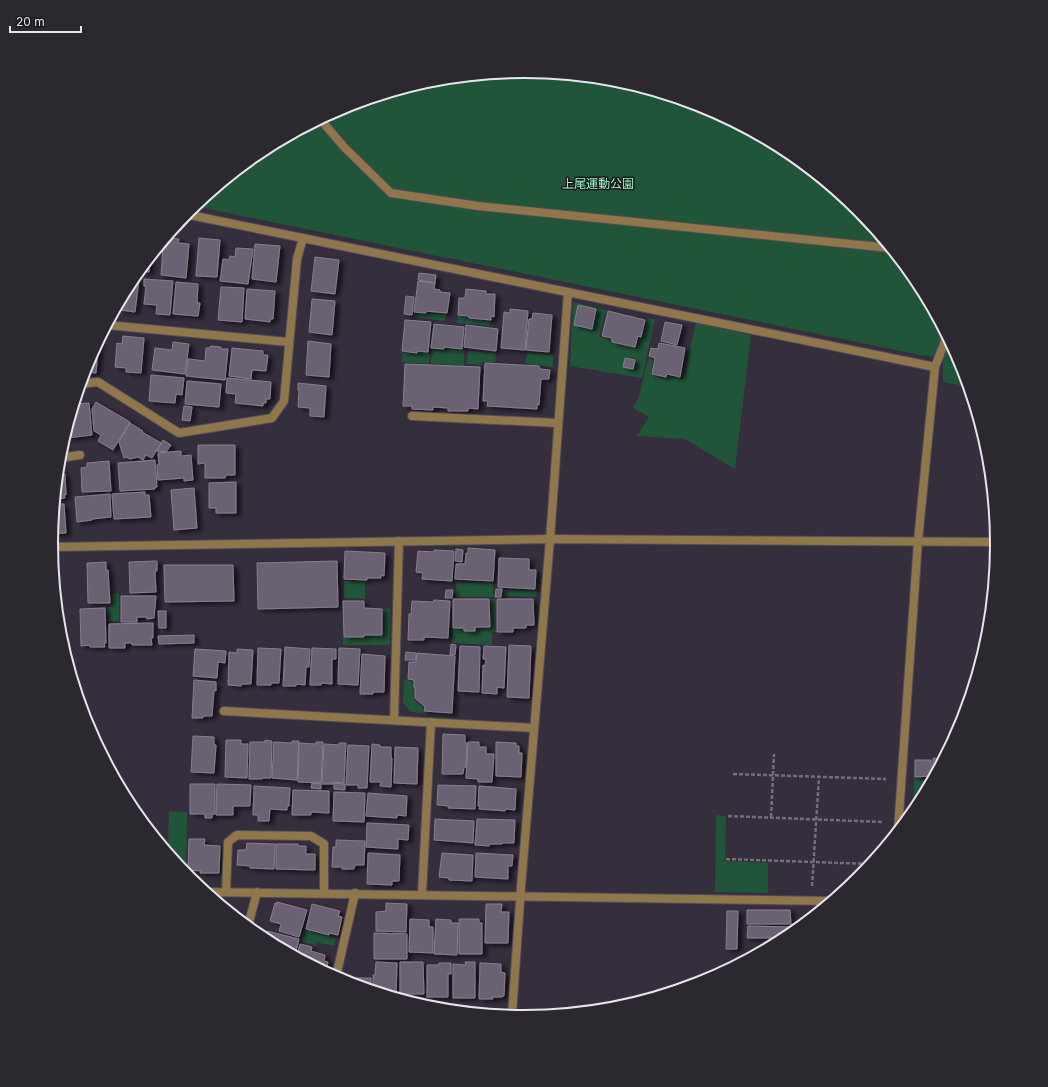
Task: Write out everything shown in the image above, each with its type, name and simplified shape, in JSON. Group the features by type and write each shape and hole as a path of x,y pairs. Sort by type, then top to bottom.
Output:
{"street":[{"path":"324,123 345,148 391,193 478,206 883,247"},
{"path":"193,216 935,367"},
{"path":"87,383 98,382 179,433 272,418 284,401 297,259 303,238"},
{"path":"512,1010 568,292"},
{"path":"112,325 289,342"},
{"path":"898,820 918,541 935,367 944,342"},
{"path":"412,416 558,423"},
{"path":"66,457 80,455"},
{"path":"58,547 550,539 990,542"},
{"path":"394,720 399,541"},
{"path":"224,711 534,728"},
{"path":"422,894 431,722"},
{"path":"226,892 228,842 237,835 311,836 324,844 324,892"},
{"path":"215,892 324,892 823,901"},
{"path":"250,920 257,892"},
{"path":"338,970 355,893"}],"path":[{"path":"771,817 774,754"},
{"path":"733,774 902,780"},
{"path":"811,900 819,777"},
{"path":"728,816 816,818 895,826"},
{"path":"726,859 862,864"}],"green space":[{"name":"上尾運動公園","path":"494,78 554,78 615,86 674,102 730,126 783,156 831,193 854,214 894,260 928,310 955,365 962,386 943,382 943,358 921,355 201,207 240,174 291,140 346,113 403,93 463,81"},
{"path":"573,302 606,310 599,337 612,339 611,343 637,348 639,338 643,338 647,319 655,319 642,378 570,366"},
{"path":"427,312 446,314 445,321 414,317 414,313 427,314"},
{"path":"458,315 468,317 468,319 490,321 490,326 457,323"},
{"path":"696,323 751,335 735,469 685,439 637,436 649,417 633,408 639,396 648,359 653,360 651,375 666,379 667,376 683,379"},
{"path":"446,349 464,350 464,366 431,364 431,350 446,351"},
{"path":"418,351 430,352 429,364 402,362 403,353 418,354"},
{"path":"468,351 496,353 495,362 482,362 482,365 466,364"},
{"path":"527,353 553,355 553,367 525,364"},
{"path":"344,581 365,581 365,599 344,598"},
{"path":"456,583 493,583 493,597 456,597"},
{"path":"504,590 537,591 536,597 503,596"},
{"path":"111,594 119,594 119,621 108,621 108,607 111,607"},
{"path":"491,599 496,599 496,632 492,632 492,645 452,643 453,629 463,628 463,632 475,631 475,628 491,627"},
{"path":"383,608 390,609 390,645 343,645 343,638 365,638 366,635 383,635"},
{"path":"404,680 413,681 414,699 423,707 423,713 411,712 403,703"},
{"path":"914,779 926,780 913,798"},
{"path":"169,811 187,812 186,864 168,844"},
{"path":"716,815 726,816 725,861 768,863 768,893 715,892"},
{"path":"304,930 336,938 334,946 316,942 315,945 301,942"}],"building":[{"path":"172,238 179,239 178,243 189,244 186,278 161,275 163,249 166,248 166,245"},
{"path":"199,238 220,240 217,277 196,276"},
{"path":"255,244 280,246 276,282 252,279"},
{"path":"236,248 253,249 248,284 220,281 223,259 229,260 230,256 235,257"},
{"path":"315,257 339,260 335,294 311,291"},
{"path":"419,273 436,275 435,283 418,280"},
{"path":"144,279 173,281 170,315 156,314 157,305 144,304 146,286 144,286"},
{"path":"418,281 435,283 434,289 440,290 440,292 450,293 447,313 426,311 426,313 414,312"},
{"path":"176,282 198,284 197,303 200,303 198,316 173,314"},
{"path":"139,283 135,312 120,310"},
{"path":"221,287 244,288 242,322 218,320"},
{"path":"247,289 275,291 273,319 271,319 270,322 245,319"},
{"path":"466,289 486,291 486,294 495,294 494,317 491,316 491,320 469,318 469,316 458,315 459,298 465,298"},
{"path":"406,296 414,297 412,315 404,314"},
{"path":"312,299 335,301 332,335 309,332"},
{"path":"578,305 596,309 592,329 574,325"},
{"path":"510,309 528,311 525,350 501,348 504,312 510,313"},
{"path":"608,311 645,320 641,337 638,336 635,347 612,342 612,338 602,336"},
{"path":"533,313 552,315 549,352 526,350 529,319 532,319"},
{"path":"405,320 431,322 428,352 417,351 417,353 402,351"},
{"path":"665,322 682,325 677,345 661,341"},
{"path":"434,324 464,327 462,349 444,347 444,349 431,348"},
{"path":"466,325 498,329 496,351 464,347"},
{"path":"123,336 144,338 141,373 126,372 126,368 115,367 117,343 122,344"},
{"path":"308,341 331,344 329,377 306,375"},
{"path":"173,342 189,344 185,374 152,370 155,348 172,350"},
{"path":"659,343 685,348 680,377 667,374 666,377 652,374 655,358 649,356 651,348 658,349"},
{"path":"211,346 221,347 221,349 228,349 225,380 186,376 188,359 205,361 206,348"},
{"path":"232,348 263,351 263,355 268,355 266,371 252,370 251,379 229,376"},
{"path":"98,355 96,373 90,373"},
{"path":"625,358 635,360 633,369 623,367"},
{"path":"485,363 539,366 540,369 550,370 549,379 541,379 539,405 537,404 537,409 487,406 488,401 483,401"},
{"path":"405,364 480,367 478,409 468,408 468,411 448,411 448,408 433,407 433,410 412,409 412,406 403,406"},
{"path":"151,375 184,378 182,395 176,394 175,403 149,401"},
{"path":"227,378 271,382 270,399 266,399 266,403 263,403 263,406 235,403 236,394 226,393"},
{"path":"187,381 221,384 219,407 185,404"},
{"path":"298,383 326,386 324,417 310,416 310,408 298,407"},
{"path":"96,402 130,422 113,450 98,441 101,435 94,431 92,409"},
{"path":"89,403 92,435 71,438 74,423 80,404"},
{"path":"184,406 192,407 190,421 182,420"},
{"path":"130,423 161,443 152,458 146,455 143,460 138,457 130,459 126,457 124,458 119,442"},
{"path":"163,440 171,445 166,452 157,451"},
{"path":"198,445 235,445 235,475 226,475 225,478 205,478 205,463 198,464"},
{"path":"181,451 181,456 191,455 193,480 184,481 184,478 158,480 158,453"},
{"path":"155,460 157,487 155,487 155,489 120,491 118,463"},
{"path":"109,461 111,491 82,492 81,468 87,467 87,463"},
{"path":"64,474 65,474 65,498 60,498"},
{"path":"236,482 236,513 216,513 216,508 209,508 209,483"},
{"path":"194,488 197,528 174,530 171,490"},
{"path":"145,492 145,495 149,495 151,517 114,519 112,494"},
{"path":"110,494 111,517 77,522 75,497"},
{"path":"60,504 64,504 66,533 58,534"},
{"path":"468,548 495,550 493,581 455,579 456,564 465,564"},
{"path":"456,549 463,550 462,562 455,561"},
{"path":"434,550 454,551 452,581 422,579 423,573 416,572 418,551 434,552"},
{"path":"345,551 385,553 384,576 381,575 381,578 367,578 367,580 344,579"},
{"path":"499,558 529,559 529,570 536,570 535,589 498,587"},
{"path":"157,561 157,571 155,571 156,592 130,593 129,562"},
{"path":"337,561 338,607 258,609 257,563"},
{"path":"106,562 106,570 108,570 110,603 88,603 87,563"},
{"path":"164,565 233,565 234,601 165,602"},
{"path":"496,589 502,589 501,597 495,597"},
{"path":"446,590 453,590 452,598 445,598"},
{"path":"121,596 156,596 154,618 147,619 147,617 137,617 137,622 121,622"},
{"path":"453,599 489,599 490,627 475,627 475,631 464,631 464,628 453,628"},
{"path":"497,599 533,599 534,625 526,625 526,628 513,628 513,632 497,632"},
{"path":"434,600 450,601 448,638 424,637 424,640 408,640 409,614 411,614 412,601 433,602"},
{"path":"343,601 364,601 364,608 382,609 382,635 344,637"},
{"path":"105,608 105,647 90,647 90,645 81,646 80,609"},
{"path":"158,611 166,611 166,628 159,628"},
{"path":"153,623 153,638 151,638 152,645 132,645 132,643 125,643 125,648 109,648 109,624"},
{"path":"194,635 194,643 159,644 158,636"},
{"path":"451,644 456,645 455,655 450,655"},
{"path":"509,645 531,646 529,698 507,697"},
{"path":"460,646 480,647 479,692 458,691"},
{"path":"484,646 506,647 504,688 497,687 497,694 482,693 483,665 485,666 486,659 483,659"},
{"path":"285,647 310,649 309,667 306,667 305,685 296,684 296,686 283,686"},
{"path":"258,648 281,649 279,683 271,683 271,685 257,685"},
{"path":"312,648 336,649 336,659 332,659 332,684 322,683 321,685 310,685"},
{"path":"339,648 360,649 358,685 338,684"},
{"path":"195,649 226,651 225,663 218,662 217,678 193,676"},
{"path":"237,649 253,650 251,684 242,684 241,686 228,685 229,652 237,653"},
{"path":"406,652 416,653 416,660 405,660"},
{"path":"417,653 455,656 452,713 424,711 425,707 415,698 414,680 408,679 409,662 416,662"},
{"path":"362,654 385,656 384,692 360,694"},
{"path":"194,680 216,682 212,716 192,718"},
{"path":"443,734 465,735 465,743 467,743 466,767 464,767 463,774 442,774"},
{"path":"193,736 214,737 214,745 216,745 214,773 191,772"},
{"path":"226,740 241,740 241,744 248,744 247,778 225,777"},
{"path":"265,740 272,741 271,778 249,779 250,742 265,742"},
{"path":"292,741 299,741 297,780 272,778 274,742 292,743"},
{"path":"316,742 323,742 321,783 298,782 299,743 316,744"},
{"path":"468,742 479,742 479,747 486,747 486,754 494,754 492,782 478,782 478,779 466,778"},
{"path":"496,742 516,743 516,746 519,746 519,753 522,753 521,777 496,776"},
{"path":"339,743 346,743 344,783 333,782 333,784 322,784 324,744 339,745"},
{"path":"372,744 380,745 380,747 391,747 391,787 380,786 381,782 370,782"},
{"path":"348,745 369,746 367,788 358,788 358,785 346,785"},
{"path":"395,747 418,748 417,784 394,783"},
{"path":"933,758 938,758 933,767"},
{"path":"915,760 931,760 932,770 928,776 915,777"},
{"path":"312,783 321,784 321,789 311,788"},
{"path":"334,783 345,784 345,790 334,789"},
{"path":"190,784 215,784 215,814 212,814 212,818 205,818 205,814 190,814"},
{"path":"217,784 251,785 250,806 233,806 233,815 216,815"},
{"path":"438,785 476,786 475,809 448,808 449,806 437,805"},
{"path":"254,786 290,788 289,806 287,806 287,810 270,809 269,821 258,821 258,815 253,815"},
{"path":"479,786 516,789 515,810 506,809 505,811 479,809"},
{"path":"293,790 329,791 329,813 311,812 311,815 292,815"},
{"path":"334,792 365,793 364,822 333,821"},
{"path":"368,793 407,796 406,816 397,815 397,818 366,816"},
{"path":"435,819 474,821 473,843 434,840"},
{"path":"477,819 515,820 514,843 490,844 489,846 475,845"},
{"path":"367,823 409,825 408,840 398,839 398,849 366,847"},
{"path":"189,839 205,839 204,845 220,846 219,873 200,873 201,871 192,870 188,867"},
{"path":"336,840 365,841 364,865 355,865 354,869 332,867 333,847 336,847"},
{"path":"247,843 275,844 274,869 250,868 250,866 237,865 238,850 246,850"},
{"path":"276,844 298,844 298,846 306,846 306,854 315,854 315,870 276,869"},
{"path":"368,853 400,855 399,881 392,881 392,885 367,884"},
{"path":"442,853 473,855 472,881 449,880 449,878 439,877"},
{"path":"476,853 513,855 512,866 508,866 508,879 475,877"},
{"path":"277,902 307,910 299,937 279,931 281,924 270,921 275,903 276,904"},
{"path":"386,903 407,904 406,932 376,931 376,912 386,911"},
{"path":"312,904 340,911 338,916 342,917 338,935 329,933 329,935 306,929"},
{"path":"486,904 502,904 501,912 509,912 508,943 485,943"},
{"path":"747,910 790,910 791,924 747,924"},
{"path":"727,911 738,911 737,949 726,949"},
{"path":"410,919 429,920 429,927 433,927 433,953 409,952"},
{"path":"436,919 451,920 451,923 458,923 457,955 434,954"},
{"path":"459,919 479,919 479,923 482,923 482,954 459,954"},
{"path":"748,926 789,927 772,938 747,938"},
{"path":"267,932 299,939 296,950 291,947"},
{"path":"374,933 407,934 407,959 374,959"},
{"path":"300,944 312,947 311,951 325,955 324,961 328,962 327,965 318,961 298,951"},
{"path":"376,962 397,963 396,992 373,985 373,975 375,975"},
{"path":"400,962 423,962 424,994 400,993"},
{"path":"465,962 475,962 475,998 453,998 453,964 466,965"},
{"path":"439,963 451,963 451,974 448,974 448,997 427,997 427,965 439,965"},
{"path":"480,963 501,964 501,972 505,973 504,996 492,997 493,999 479,999"},
{"path":"356,978 371,978 371,984"}]}
